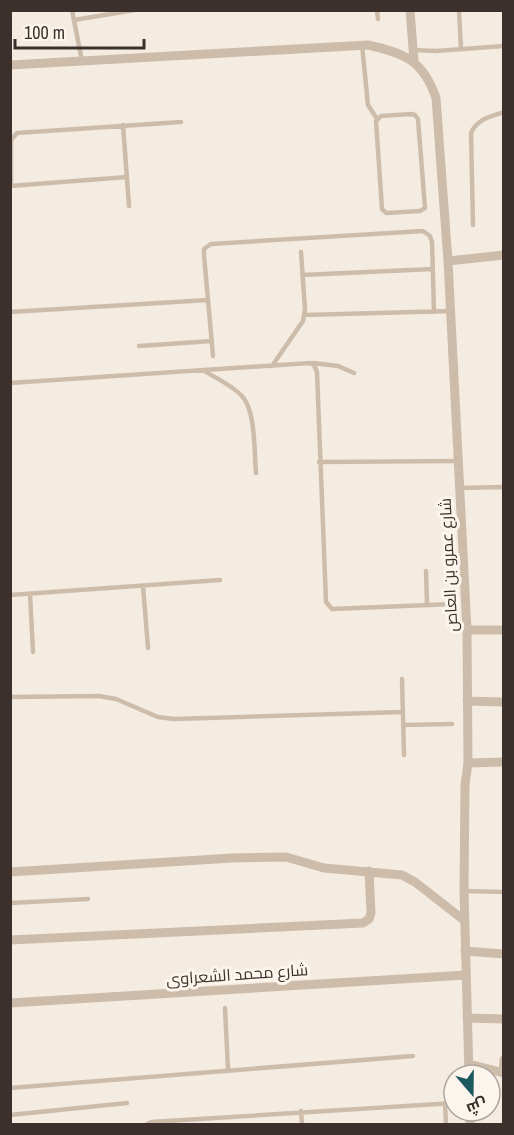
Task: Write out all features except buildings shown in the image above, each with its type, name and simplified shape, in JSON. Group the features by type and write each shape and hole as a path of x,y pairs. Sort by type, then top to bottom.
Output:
{"street":[{"path":"10,65 362,45 413,55 410,10"},
{"name":"شارع عمرو بن العاص","path":"413,55 431,84 436,98 451,311 467,630 468,763 465,784 464,891 469,1063"},
{"path":"448,261 504,255"},
{"path":"467,630 504,630"},
{"path":"467,701 504,702"},
{"path":"468,763 504,762"},
{"path":"10,872 286,857 324,867 402,875 465,921"},
{"path":"10,940 363,923 369,919 371,913 369,871"},
{"path":"465,951 504,954"},
{"name":"شارع محمد الشعراوى","path":"10,1003 466,975"},
{"path":"467,1018 504,1019"},
{"path":"503,1073 504,1060"}],"lane":[{"path":"72,10 82,61"},
{"path":"74,20 135,10"},
{"path":"377,10 378,19"},
{"path":"459,10 461,49"},
{"path":"362,45 368,105 377,118"},
{"path":"413,55 504,46"},
{"path":"473,225 471,133 480,120 504,112"},
{"path":"411,114 418,117 426,206 423,210 388,213 383,211 375,124 377,118 411,114"},
{"path":"127,177 11,186 11,140 16,133 181,122"},
{"path":"123,125 129,206"},
{"path":"213,356 204,252 208,245 214,243 419,230 428,234 431,239 434,312"},
{"path":"272,366 297,332 304,315 301,252"},
{"path":"302,275 433,269"},
{"path":"10,312 208,300"},
{"path":"304,315 451,311"},
{"path":"139,346 212,341"},
{"path":"310,363 314,365 317,372 319,462 328,606 332,609 453,604"},
{"path":"10,383 310,363 338,366 354,373"},
{"path":"203,370 236,390 247,404 256,473"},
{"path":"319,462 458,461"},
{"path":"460,488 504,487"},
{"path":"426,571 427,604"},
{"path":"10,595 220,580"},
{"path":"143,586 148,648"},
{"path":"30,594 33,652"},
{"path":"402,678 404,755"},
{"path":"10,697 99,696 116,699 158,717 174,719 403,712"},
{"path":"403,725 452,724"},
{"path":"464,891 504,892"},
{"path":"10,903 88,899"},
{"path":"225,1008 228,1070"},
{"path":"10,1088 413,1056"},
{"path":"10,1114 127,1103"},
{"path":"147,1125 151,1122 442,1103"},
{"path":"301,1111 302,1125"}]}
